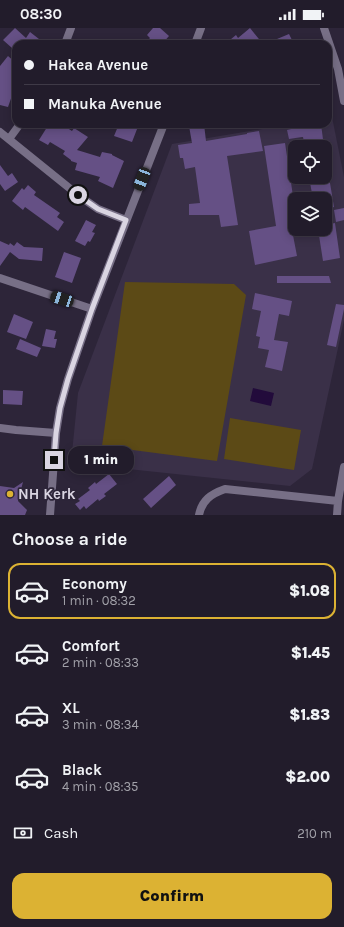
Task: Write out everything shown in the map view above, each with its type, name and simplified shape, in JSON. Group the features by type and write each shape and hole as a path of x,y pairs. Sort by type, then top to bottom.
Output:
{"street":[{"path":"66,40 71,28"},
{"path":"196,40 201,28"},
{"path":"324,28 328,40"},
{"path":"332,51 338,69 344,101"},
{"path":"9,139 17,128"},
{"path":"50,515 56,433 60,408 68,379 92,309 162,128"},
{"path":"0,132 98,209 126,220"},
{"path":"0,278 92,309"},
{"path":"0,428 56,433"},
{"path":"337,515 344,467"},
{"path":"199,515 203,503 208,497 215,492 225,489 338,501"}],"shaded area":[{"path":"332,117 344,177 344,320 312,469 290,486 71,463 78,393 172,144 269,128 332,128"},
{"path":"125,282 234,284 246,295 217,461 102,446"},
{"path":"253,388 274,393 271,406 250,401"},
{"path":"230,418 301,430 294,470 224,459"}],"building":[{"path":"15,28 26,38 30,32 39,39 12,40 12,48 3,40"},
{"path":"153,28 160,28 169,36 166,40 148,40 150,38 147,35"},
{"path":"250,28 260,40 230,40 236,35 238,38"},
{"path":"289,34 292,40 275,40"},
{"path":"8,56 12,60 12,96 8,107 0,105 0,66"},
{"path":"46,128 67,128 72,131 74,128 88,137 77,150 100,157 102,152 112,154 124,161 113,188 98,181 100,177 75,170 77,163 71,161 63,154 65,151 50,142 48,145 39,140"},
{"path":"117,128 137,128 132,142 114,136"},
{"path":"189,128 204,128 206,141 259,131 263,151 227,156 238,225 221,227 219,215 189,215 189,204 200,203 195,167 185,169 183,158 180,158 178,145 192,143"},
{"path":"296,128 322,128 323,140 304,140 303,137 289,139 287,130"},
{"path":"285,143 288,163 288,184 291,184 292,192 288,192 288,236 293,236 297,256 255,265 249,231 276,226 264,146"},
{"path":"0,165 8,176 12,173 18,182 5,191 0,184"},
{"path":"310,184 330,184 332,192 312,192"},
{"path":"28,185 36,192 34,195 60,213 57,217 64,222 58,231 25,207 23,210 12,201 22,188 24,190"},
{"path":"332,195 334,207 332,207"},
{"path":"344,208 344,220 336,222 334,210"},
{"path":"86,220 96,225 92,232 95,233 90,242 88,241 85,246 75,241"},
{"path":"335,223 340,258 323,261 319,236 332,236 332,224"},
{"path":"0,241 9,245 10,243 14,246 17,242 24,247 43,248 42,261 19,259 10,252 0,266"},
{"path":"64,252 81,258 72,283 55,277"},
{"path":"277,276 329,276 331,283 277,283"},
{"path":"255,293 292,301 289,316 279,314 274,340 288,342 282,371 265,367 269,350 258,348 260,337 256,336 261,311 252,309"},
{"path":"336,304 344,305 344,309 336,347 327,345"},
{"path":"14,314 33,322 26,339 7,332"},
{"path":"46,329 56,331 54,339 57,339 55,348 42,346"},
{"path":"20,339 41,348 37,357 16,349"},
{"path":"3,390 23,391 22,405 3,404"},
{"path":"109,474 117,484 104,494 106,496 99,501 98,499 86,509 84,506 80,510 75,504 80,501 78,499 90,490 88,488 95,482 96,484"},
{"path":"169,476 176,485 151,508 143,499"},
{"name":"NH Kerk","path":"23,482 18,501 27,510 25,515 0,515 0,486 14,488"}],"place":[{"name":"NH Kerk","path":"10,494"}],"route":[{"path":"54,460 60,408 68,379 92,309 126,220 98,209 78,195"}]}
